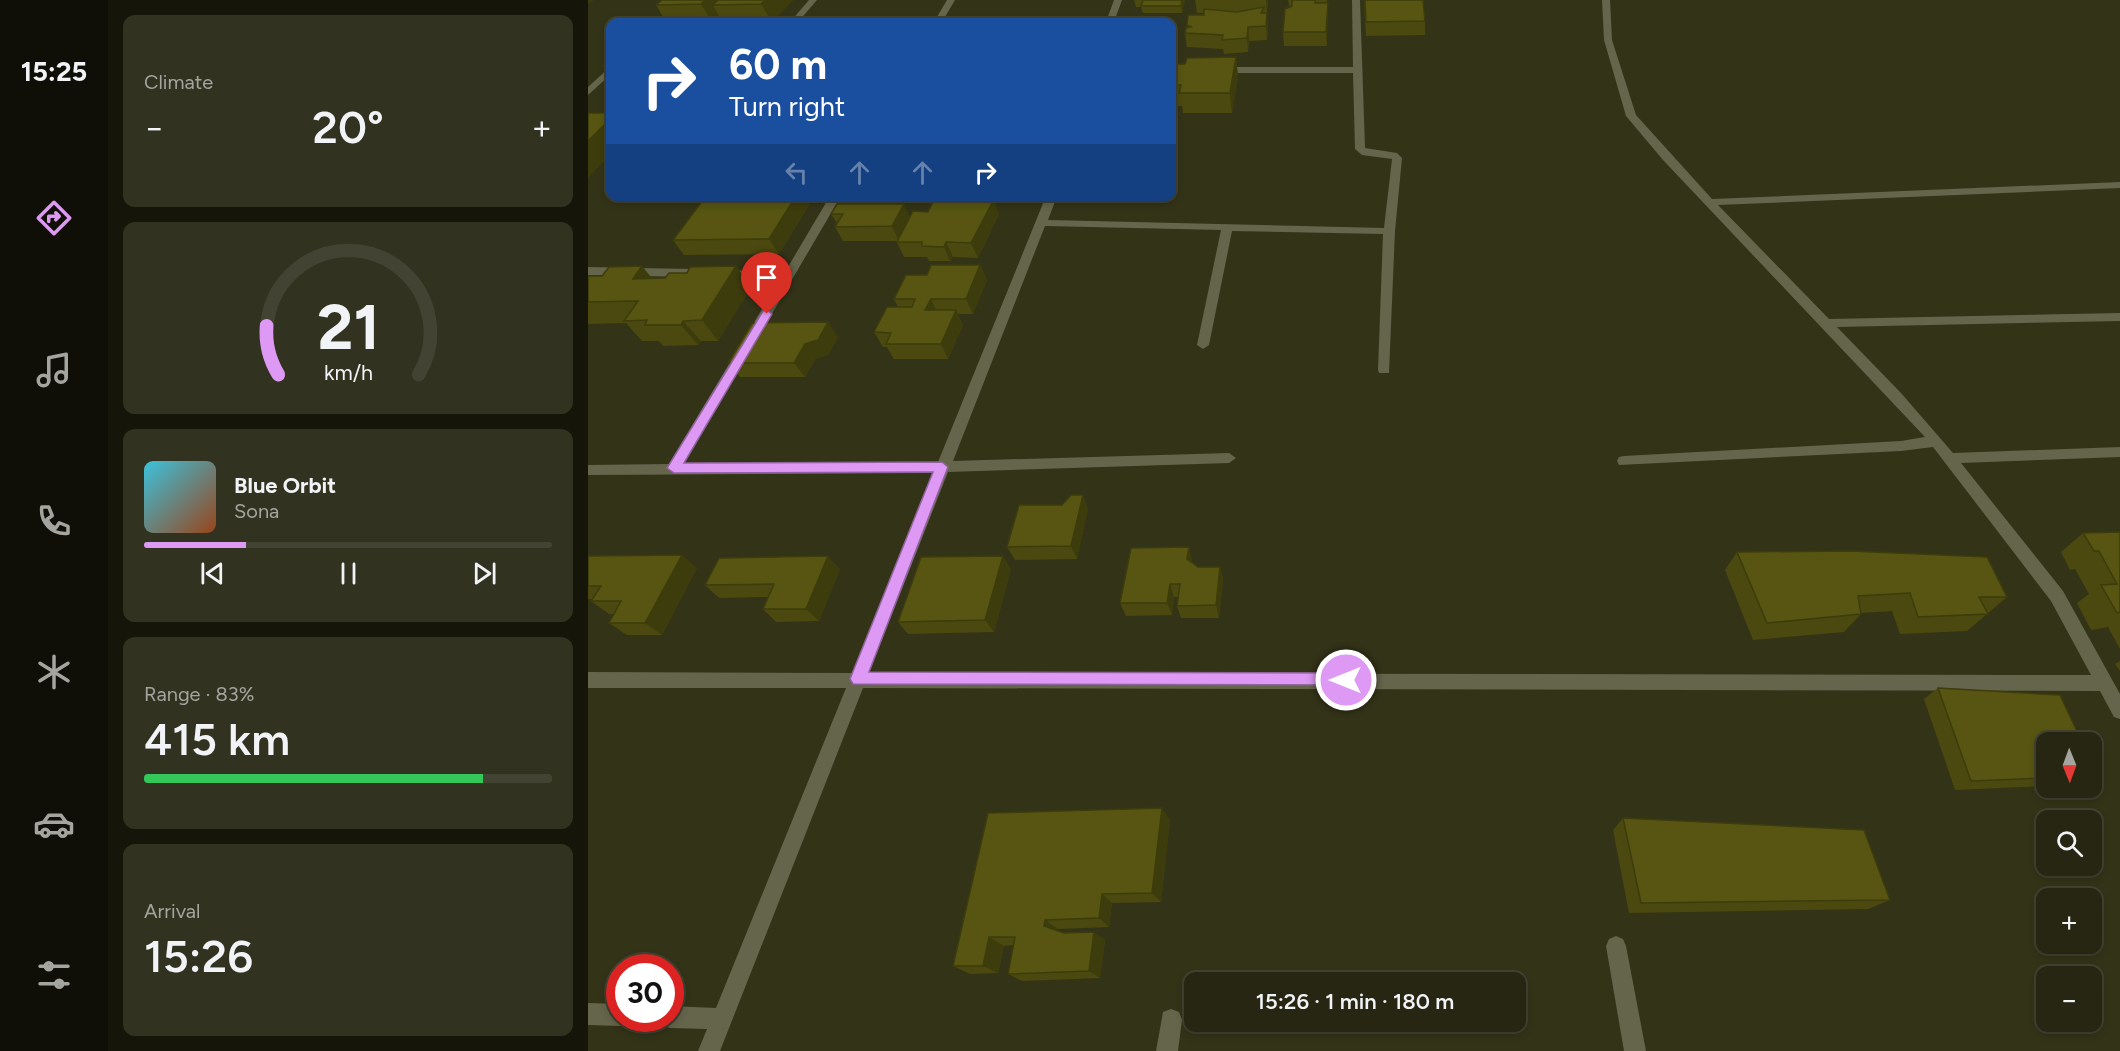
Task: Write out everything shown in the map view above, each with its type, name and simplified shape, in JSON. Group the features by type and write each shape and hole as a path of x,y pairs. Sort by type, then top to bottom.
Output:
{"street":[{"path":"664,18 684,0"},
{"path":"797,18 813,0"},
{"path":"940,18 951,0"},
{"path":"1111,18 1118,0"},
{"path":"1356,0 1360,149 1366,153 1393,155 1397,158 1389,231 1384,370"},
{"path":"1606,0 1608,40 1631,116 1950,458 2057,596 2120,711"},
{"path":"1207,69 1359,70"},
{"path":"588,92 606,74"},
{"path":"1710,202 2120,185"},
{"path":"674,468 833,201"},
{"path":"709,1051 1050,201"},
{"path":"1041,223 1389,231"},
{"path":"1203,345 1227,227"},
{"path":"588,271 790,276"},
{"path":"1826,323 2120,317"},
{"path":"1624,461 1901,446 1936,441"},
{"path":"1950,458 2120,452"},
{"path":"588,470 942,467 1229,458"},
{"path":"588,680 2105,682"},
{"path":"1616,946 1635,1051"},
{"path":"588,1014 606,1015"},
{"path":"684,1018 722,1019"},
{"path":"1167,1051 1171,1020"}],"building":[{"path":"662,0 705,0 701,4 656,5"},
{"path":"718,0 765,0 761,4 713,5"},
{"path":"1143,0 1182,0 1181,6 1141,6"},
{"path":"1292,0 1315,0 1315,3 1328,3 1326,32 1283,32 1285,9 1292,6"},
{"path":"1365,0 1423,0 1425,21 1366,22"},
{"path":"1264,7 1261,13 1267,13 1266,26 1248,27 1247,38 1222,40 1223,35 1185,33 1186,28 1191,27 1187,25 1188,15 1204,15 1204,9 1237,12"},
{"path":"1236,57 1230,93 1179,93 1181,85 1176,85 1176,64 1185,64 1187,58"},
{"path":"588,113 606,113 606,123 588,141"},
{"path":"702,201 793,201 769,239 673,240"},
{"path":"934,201 993,201 971,243 946,242 944,247 922,246 922,242 897,242 913,211 928,212"},
{"path":"837,204 904,204 892,226 835,227 843,214 831,214"},
{"path":"931,265 980,265 966,299 931,299 925,310 956,310 941,344 886,344 891,333 874,332 887,307 912,307 915,299 894,299 906,275 927,275"},
{"path":"642,266 633,279 665,278 669,273 687,273 690,267 736,266 702,320 683,321 681,325 645,325 647,320 624,321 638,301 588,302 588,276 602,276 609,267"},
{"path":"828,322 818,340 805,344 794,363 728,363 752,323"},
{"path":"1071,495 1083,495 1071,546 1007,547 1019,505 1062,505"},
{"path":"2120,532 2120,612 2117,613 2101,585 2117,584 2099,551 2094,551 2083,533"},
{"path":"1189,547 1187,559 1198,567 1220,567 1216,605 1177,606 1180,584 1170,584 1167,603 1120,603 1131,548"},
{"path":"1851,551 1987,557 2007,597 1979,597 1988,614 1918,617 1910,593 1858,596 1861,614 1767,623 1737,552"},
{"path":"682,555 645,623 609,623 621,601 591,601 601,586 588,586 588,556"},
{"path":"828,556 806,609 763,609 774,584 705,585 719,558"},
{"path":"1003,556 985,620 898,622 921,557"},
{"path":"1938,688 2060,695 2077,732 2036,732 2036,778 1971,781"},
{"path":"1162,808 1152,893 1102,894 1099,918 1045,920 1044,926 1064,933 1094,932 1089,971 1008,974 1015,937 989,937 983,966 953,966 988,813"},
{"path":"1623,818 1864,830 1890,900 1641,903"}],"route":[{"path":"767,314 674,468 942,467 858,679 1346,680"}]}
